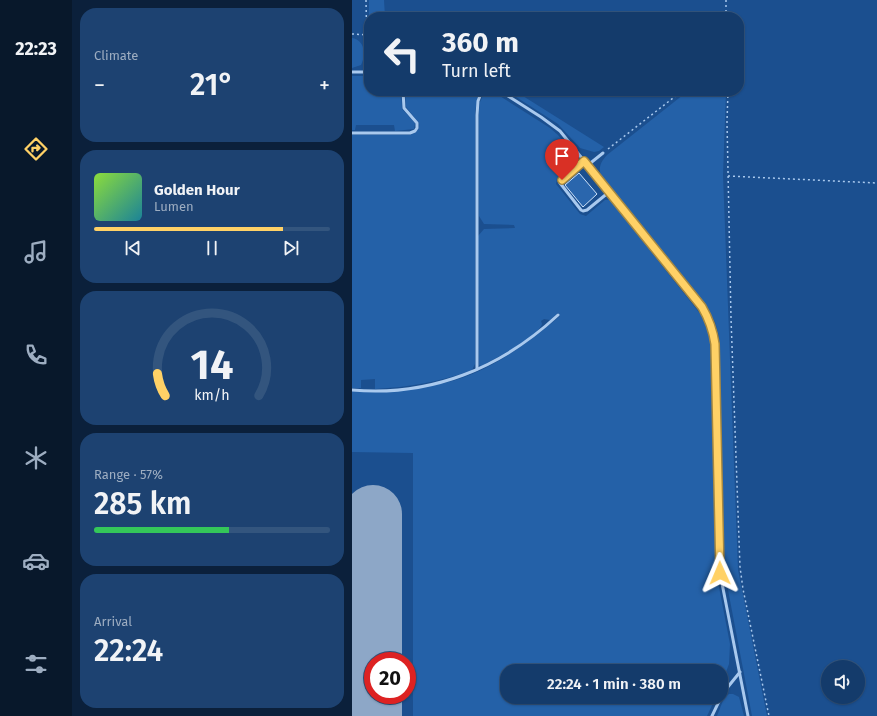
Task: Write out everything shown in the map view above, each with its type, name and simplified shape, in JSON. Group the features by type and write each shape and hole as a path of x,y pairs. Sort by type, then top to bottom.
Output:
{"lane":[{"path":"352,72 364,72"},
{"path":"352,133 410,133 415,131 417,128 417,123 404,108 403,96"},
{"path":"477,370 477,115 480,96"},
{"path":"508,96 557,128 702,307 709,318 715,344 720,573 748,716"},
{"path":"588,165 603,153"},
{"path":"584,161 560,183 581,210 587,210 609,192"},
{"path":"352,390 376,391 419,387 448,380 477,370 522,345 540,332 558,315"},
{"path":"712,716 723,693 740,672"}],"path":[{"path":"366,0 367,12"},
{"path":"726,0 726,12"},
{"path":"352,34 364,35"},
{"path":"603,153 676,96"},
{"path":"728,96 731,318 740,567 743,589 769,716"},
{"path":"728,176 877,183"}],"shaded area":[{"path":"369,0 384,0 385,12 369,12"},
{"path":"352,38 356,39 362,45 364,57 361,65 352,68"},
{"path":"352,76 364,76 364,96 401,96 402,109 415,123 414,129 395,131 394,125 356,125 355,130 352,130"},
{"path":"405,96 479,96 475,111 475,364 472,370 448,378 424,383 375,389 375,379 361,380 361,388 352,388 352,135 410,135 416,132 419,128 419,123 406,107"},
{"path":"483,96 500,96 550,128 558,135 577,158 577,162 557,178 556,184 580,214 586,216 605,200 610,200 705,320 710,338 718,582 730,644 728,667 728,664 500,664 500,704 713,704 707,716 413,716 413,704 416,704 416,652 413,652 413,453 352,452 352,391 430,386 469,375 502,359 532,339 560,316 558,313 550,320 544,319 541,321 542,324 539,329 533,335 505,353 481,366 479,365 478,236 484,229 515,228 514,225 484,224 479,216 479,110"},
{"path":"515,96 523,96 604,147 599,151 594,152 580,148 558,124"},
{"path":"682,96 726,96 723,175 738,570 767,716 752,716 725,574 719,336 715,322 708,309 601,176 601,165 607,155"},
{"path":"733,694 739,697 744,716 717,716 722,704 728,704 728,695"}],"building":[{"path":"579,173 597,194 583,207 565,185"}],"taxiway":[{"path":"352,590 363,610 373,643"}],"runway":[{"path":"373,514 373,652"},
{"path":"373,704 373,716"}],"route":[{"path":"562,180 584,161 702,307 709,318 715,344 720,573"}]}
